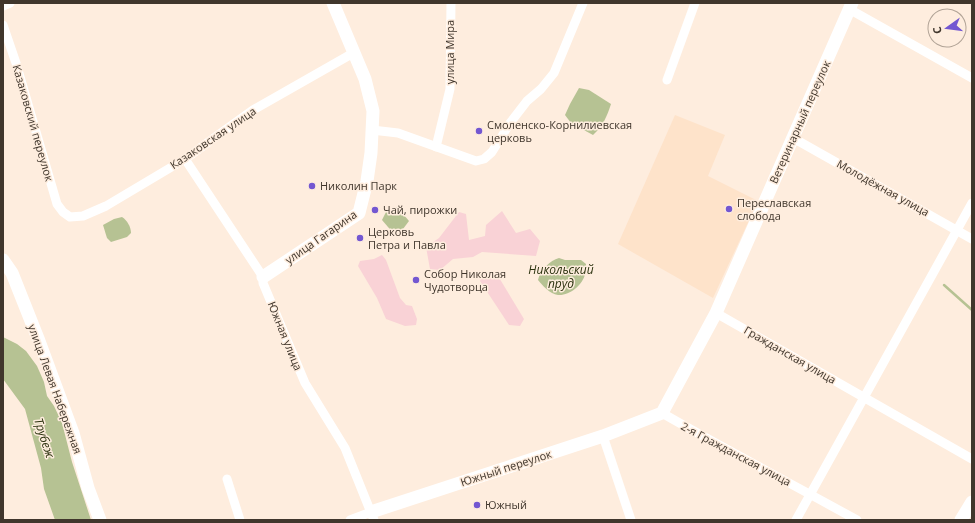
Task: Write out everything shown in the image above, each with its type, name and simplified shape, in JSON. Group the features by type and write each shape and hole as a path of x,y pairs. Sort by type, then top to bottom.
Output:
{"street":[{"path":"3,6 10,3"},
{"name":"улица Гагарина","path":"264,277 359,213 367,181 371,153 373,111 365,79 355,52 333,3"},
{"name":"улица Мира","path":"436,147 450,89 451,3"},
{"path":"372,130 398,133 476,161 484,159 492,152 510,123 527,101 541,89 554,73 583,3"},
{"path":"667,80 695,3"},
{"path":"851,6 972,78"},
{"name":"Ветеринарный переулок","path":"662,413 716,313 851,6"},
{"name":"Казаковский переулок","path":"3,25 16,63 57,204 63,212 70,217"},
{"name":"Казаковская улица","path":"70,217 83,216 106,206 186,159 253,110 355,52"},
{"name":"Молодёжная улица","path":"793,138 972,239"},
{"name":"Южная улица","path":"186,159 264,277 263,283 305,384 345,448 373,516"},
{"path":"796,520 972,203"},
{"name":"улица Левая Набережная","path":"3,260 12,273 39,341 73,433 88,488 100,520"},
{"name":"Гражданская улица","path":"716,313 972,459"},
{"name":"Южный переулок","path":"350,520 373,516 603,436 662,413"},
{"name":"2-я Гражданская улица","path":"662,413 732,453 857,520"},
{"path":"603,436 631,520"},
{"path":"227,479 240,520"},
{"path":"961,520 972,502"}],"shaded area":[{"path":"675,115 725,135 708,176 758,201 713,298 618,244"},
{"path":"502,211 516,233 530,229 540,241 536,256 482,252 473,257 453,259 440,270 430,269 426,247 439,238 459,212 466,214 469,240 485,236 486,225"},
{"path":"382,255 386,260 400,298 406,305 412,306 417,319 416,325 405,326 386,319 377,298 358,266 360,261 374,259"},
{"path":"495,271 524,319 520,326 509,325 480,281 482,274"}],"water":[{"path":"579,88 589,90 611,104 604,121 593,135 571,123 565,115"},
{"path":"397,207 409,221 403,229 394,234 382,220 387,210"},
{"path":"122,217 126,220 131,233 127,237 111,242 107,238 103,225 114,219"},
{"name":"Никольский пруд","path":"559,258 565,260 581,260 586,264 584,278 578,286 571,292 562,295 549,291 538,280 546,266"},
{"name":"Трубеж","path":"3,337 17,344 26,351 37,366 44,382 47,396 54,406 62,423 72,462 91,520 55,520 44,489 41,468 25,409 3,379"}],"waterway":[{"path":"944,285 972,310"}],"place":[{"name":"Смоленско-Корнилиевская церковь","path":"479,131"},
{"name":"Николин Парк","path":"312,186"},
{"name":"Переславская слобода","path":"729,209"},
{"name":"Чай, пирожки","path":"375,210"},
{"name":"Церковь Петра и Павла","path":"360,238"},
{"name":"Собор Николая Чудотворца","path":"416,280"},
{"name":"Южный","path":"477,505"}]}
